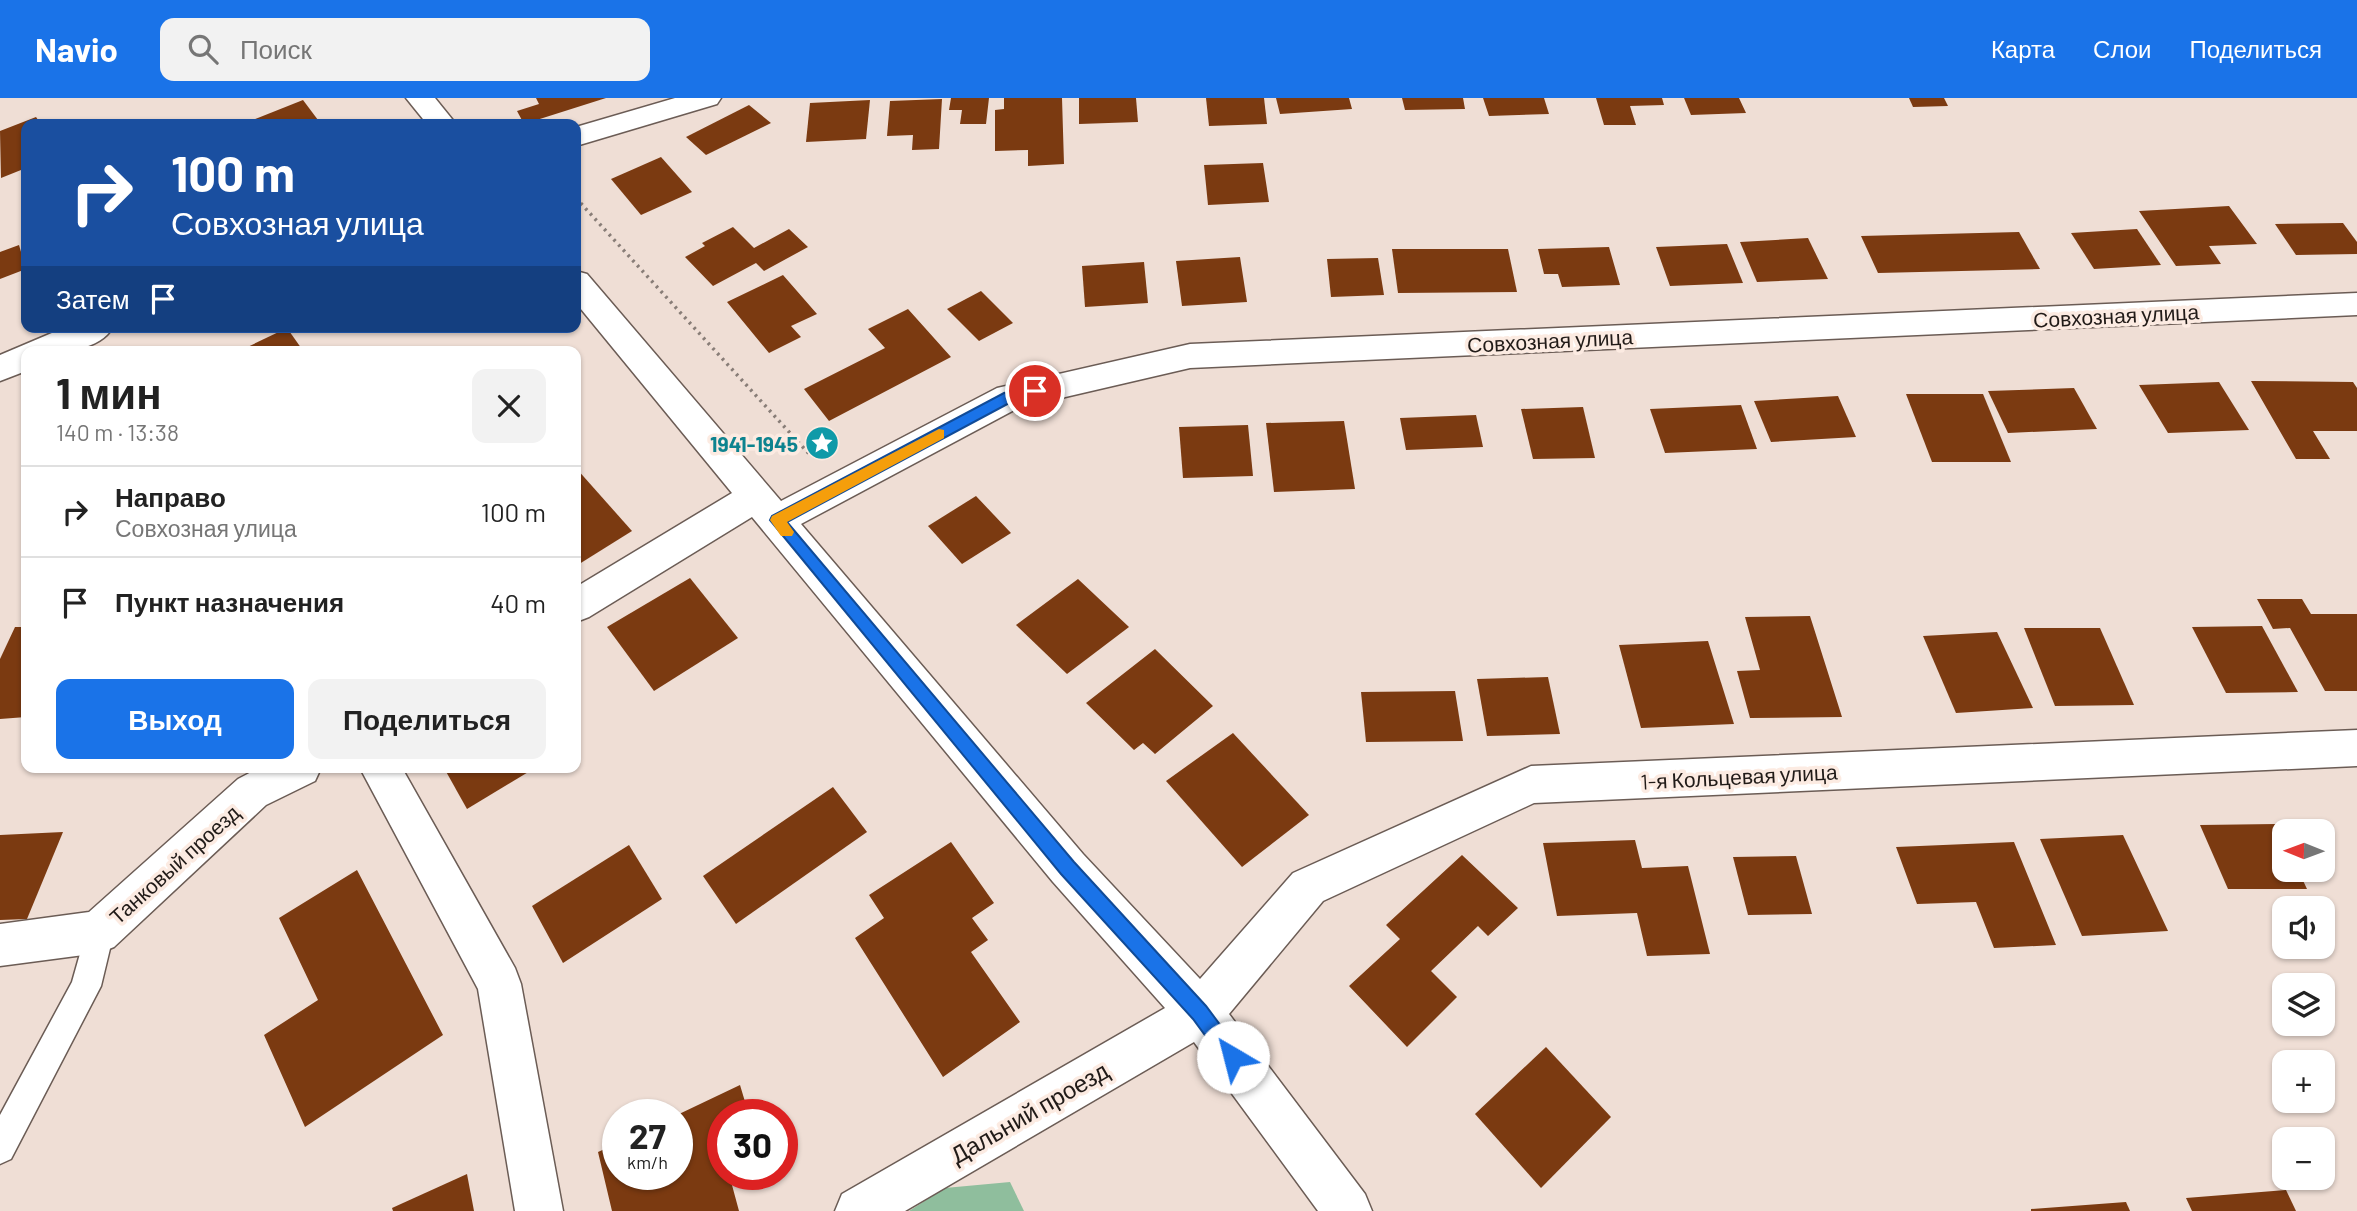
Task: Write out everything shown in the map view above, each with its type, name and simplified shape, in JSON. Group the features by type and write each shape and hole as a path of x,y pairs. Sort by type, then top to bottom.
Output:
{"street":[{"path":"420,98 438,119"},
{"path":"581,136 708,98"},
{"path":"581,288 1068,868 1200,1013 1348,1211"},
{"name":"Совхозная улица","path":"766,508 841,486 1009,397 1190,356 2357,304"},
{"path":"54,346 83,333"},
{"path":"0,369 21,359"},
{"path":"581,604 766,508"},
{"name":"1-я Кольцевая улица","path":"1200,1013 1308,887 1531,785 2357,748"},
{"name":"Танковый проезд","path":"0,945 100,932 252,792 291,773"},
{"path":"383,773 499,984 539,1211"},
{"name":"Дальний проезд","path":"859,1211 1200,1013"}],"lane":[{"path":"0,1148 86,986 100,932"}],"path":[{"path":"581,204 790,435 841,486"}],"green space":[{"path":"1010,1182 1024,1211 909,1211 945,1188"}],"building":[{"path":"536,98 606,98 540,119 521,119 517,111 539,104"},
{"path":"951,98 989,98 986,124 960,124 962,110 949,110"},
{"path":"1004,98 1062,98 1064,164 1028,166 1028,150 995,151 995,110 1004,109"},
{"path":"1079,98 1136,98 1138,122 1079,124"},
{"path":"1206,98 1264,98 1267,124 1209,126"},
{"path":"1276,98 1349,98 1352,109 1280,114"},
{"path":"1402,98 1463,98 1465,109 1405,110"},
{"path":"1483,98 1544,98 1549,114 1489,116"},
{"path":"1596,98 1662,98 1664,105 1630,106 1636,125 1604,125"},
{"path":"1684,98 1739,98 1746,113 1691,115"},
{"path":"1909,98 1944,98 1948,106 1913,107"},
{"path":"942,99 939,149 912,150 913,135 887,136 890,101"},
{"path":"303,100 317,119 256,119"},
{"path":"870,100 866,139 806,142 810,103"},
{"path":"749,105 771,123 706,155 686,137"},
{"path":"21,123 21,170 1,178 0,131"},
{"path":"661,157 692,192 641,215 611,179"},
{"path":"1263,163 1269,202 1208,205 1204,165"},
{"path":"2229,206 2257,244 2209,246 2221,264 2176,266 2139,211"},
{"path":"2343,223 2357,242 2357,254 2296,255 2275,224"},
{"path":"733,227 754,248 789,229 808,247 764,271 756,263 713,286 685,257 705,246 702,243"},
{"path":"2137,229 2161,265 2094,269 2071,233"},
{"path":"2019,232 2040,269 1878,273 1861,236"},
{"path":"1808,238 1828,279 1757,282 1740,242"},
{"path":"1727,244 1743,283 1670,286 1656,247"},
{"path":"19,245 21,271 0,279 0,252"},
{"path":"1609,247 1620,285 1562,287 1558,274 1544,274 1538,249"},
{"path":"1392,249 1508,249 1517,292 1398,293"},
{"path":"1240,257 1247,302 1182,306 1176,261"},
{"path":"1378,258 1384,295 1331,297 1327,259"},
{"path":"1144,262 1148,303 1085,307 1082,266"},
{"path":"783,275 817,314 791,326 801,337 769,353 727,302"},
{"path":"981,291 1013,323 979,341 947,309"},
{"path":"908,309 951,357 829,421 804,389 885,348 868,329"},
{"path":"277,333 291,333 300,346 250,346"},
{"path":"2251,381 2353,382 2357,388 2357,431 2313,431 2330,459 2296,459"},
{"path":"2219,382 2249,430 2168,433 2139,385"},
{"path":"2074,388 2097,429 2008,433 1988,391"},
{"path":"1906,394 1983,394 2011,462 1932,462"},
{"path":"1838,396 1856,437 1771,442 1754,401"},
{"path":"1741,405 1757,449 1665,453 1650,409"},
{"path":"1583,407 1595,458 1533,459 1521,409"},
{"path":"1476,415 1483,447 1406,450 1400,418"},
{"path":"1344,421 1355,489 1274,492 1266,423"},
{"path":"1248,425 1253,476 1183,478 1179,427"},
{"path":"581,474 632,531 581,563"},
{"path":"976,496 1011,533 962,564 928,526"},
{"path":"690,578 738,638 654,691 607,627"},
{"path":"1078,579 1129,627 1067,674 1016,625"},
{"path":"2257,599 2302,599 2311,614 2357,614 2357,691 2325,691 2290,628 2273,629"},
{"path":"1810,616 1842,717 1750,718 1737,671 1760,670 1745,617"},
{"path":"2262,626 2298,692 2226,693 2192,627"},
{"path":"15,627 21,627 21,717 0,719 0,659"},
{"path":"2024,628 2100,628 2134,705 2055,706"},
{"path":"1997,632 2033,708 1956,713 1923,636"},
{"path":"1708,641 1734,724 1641,728 1619,645"},
{"path":"1155,649 1213,706 1155,754 1143,743 1134,750 1086,703"},
{"path":"1548,677 1560,734 1487,736 1477,679"},
{"path":"1455,691 1463,741 1366,742 1361,692"},
{"path":"1233,733 1309,815 1242,867 1166,781"},
{"path":"447,773 527,773 467,809"},
{"path":"833,787 867,832 736,924 703,876"},
{"path":"2272,824 2272,882 2304,882 2307,889 2228,889 2200,825"},
{"path":"63,832 27,919 0,920 0,835"},
{"path":"2123,835 2168,931 2082,936 2040,839"},
{"path":"1635,840 1642,868 1688,866 1710,954 1647,956 1637,913 1557,916 1543,843"},
{"path":"951,842 994,903 972,918 988,940 971,952 1020,1022 943,1077 855,938 884,918 869,895"},
{"path":"2014,842 2056,945 1994,948 1976,902 1917,904 1896,847"},
{"path":"629,845 662,899 563,963 532,906"},
{"path":"1462,855 1518,908 1488,936 1478,926 1431,971 1457,997 1407,1047 1349,986 1400,939 1386,925"},
{"path":"1796,856 1812,914 1748,915 1733,857"},
{"path":"357,870 443,1035 305,1127 264,1035 318,1000 279,918"},
{"path":"1546,1047 1611,1117 1541,1188 1475,1114"},
{"path":"740,1085 744,1099 711,1099"},
{"path":"707,1101 707,1190 733,1190 739,1211 612,1211 607,1190 693,1190 693,1107"},
{"path":"602,1150 602,1169 598,1152"},
{"path":"467,1174 474,1211 393,1211 392,1208"},
{"path":"2286,1190 2296,1211 2192,1211 2186,1198"},
{"path":"2126,1202 2130,1211 2031,1211 2031,1209"}],"slow traffic":[{"path":"787,532 777,520 939,434"}],"place":[{"name":"1941-1945","path":"822,443"}],"route":[{"path":"1035,391 1009,397 777,520 1068,868 1200,1013 1233,1057"}]}
